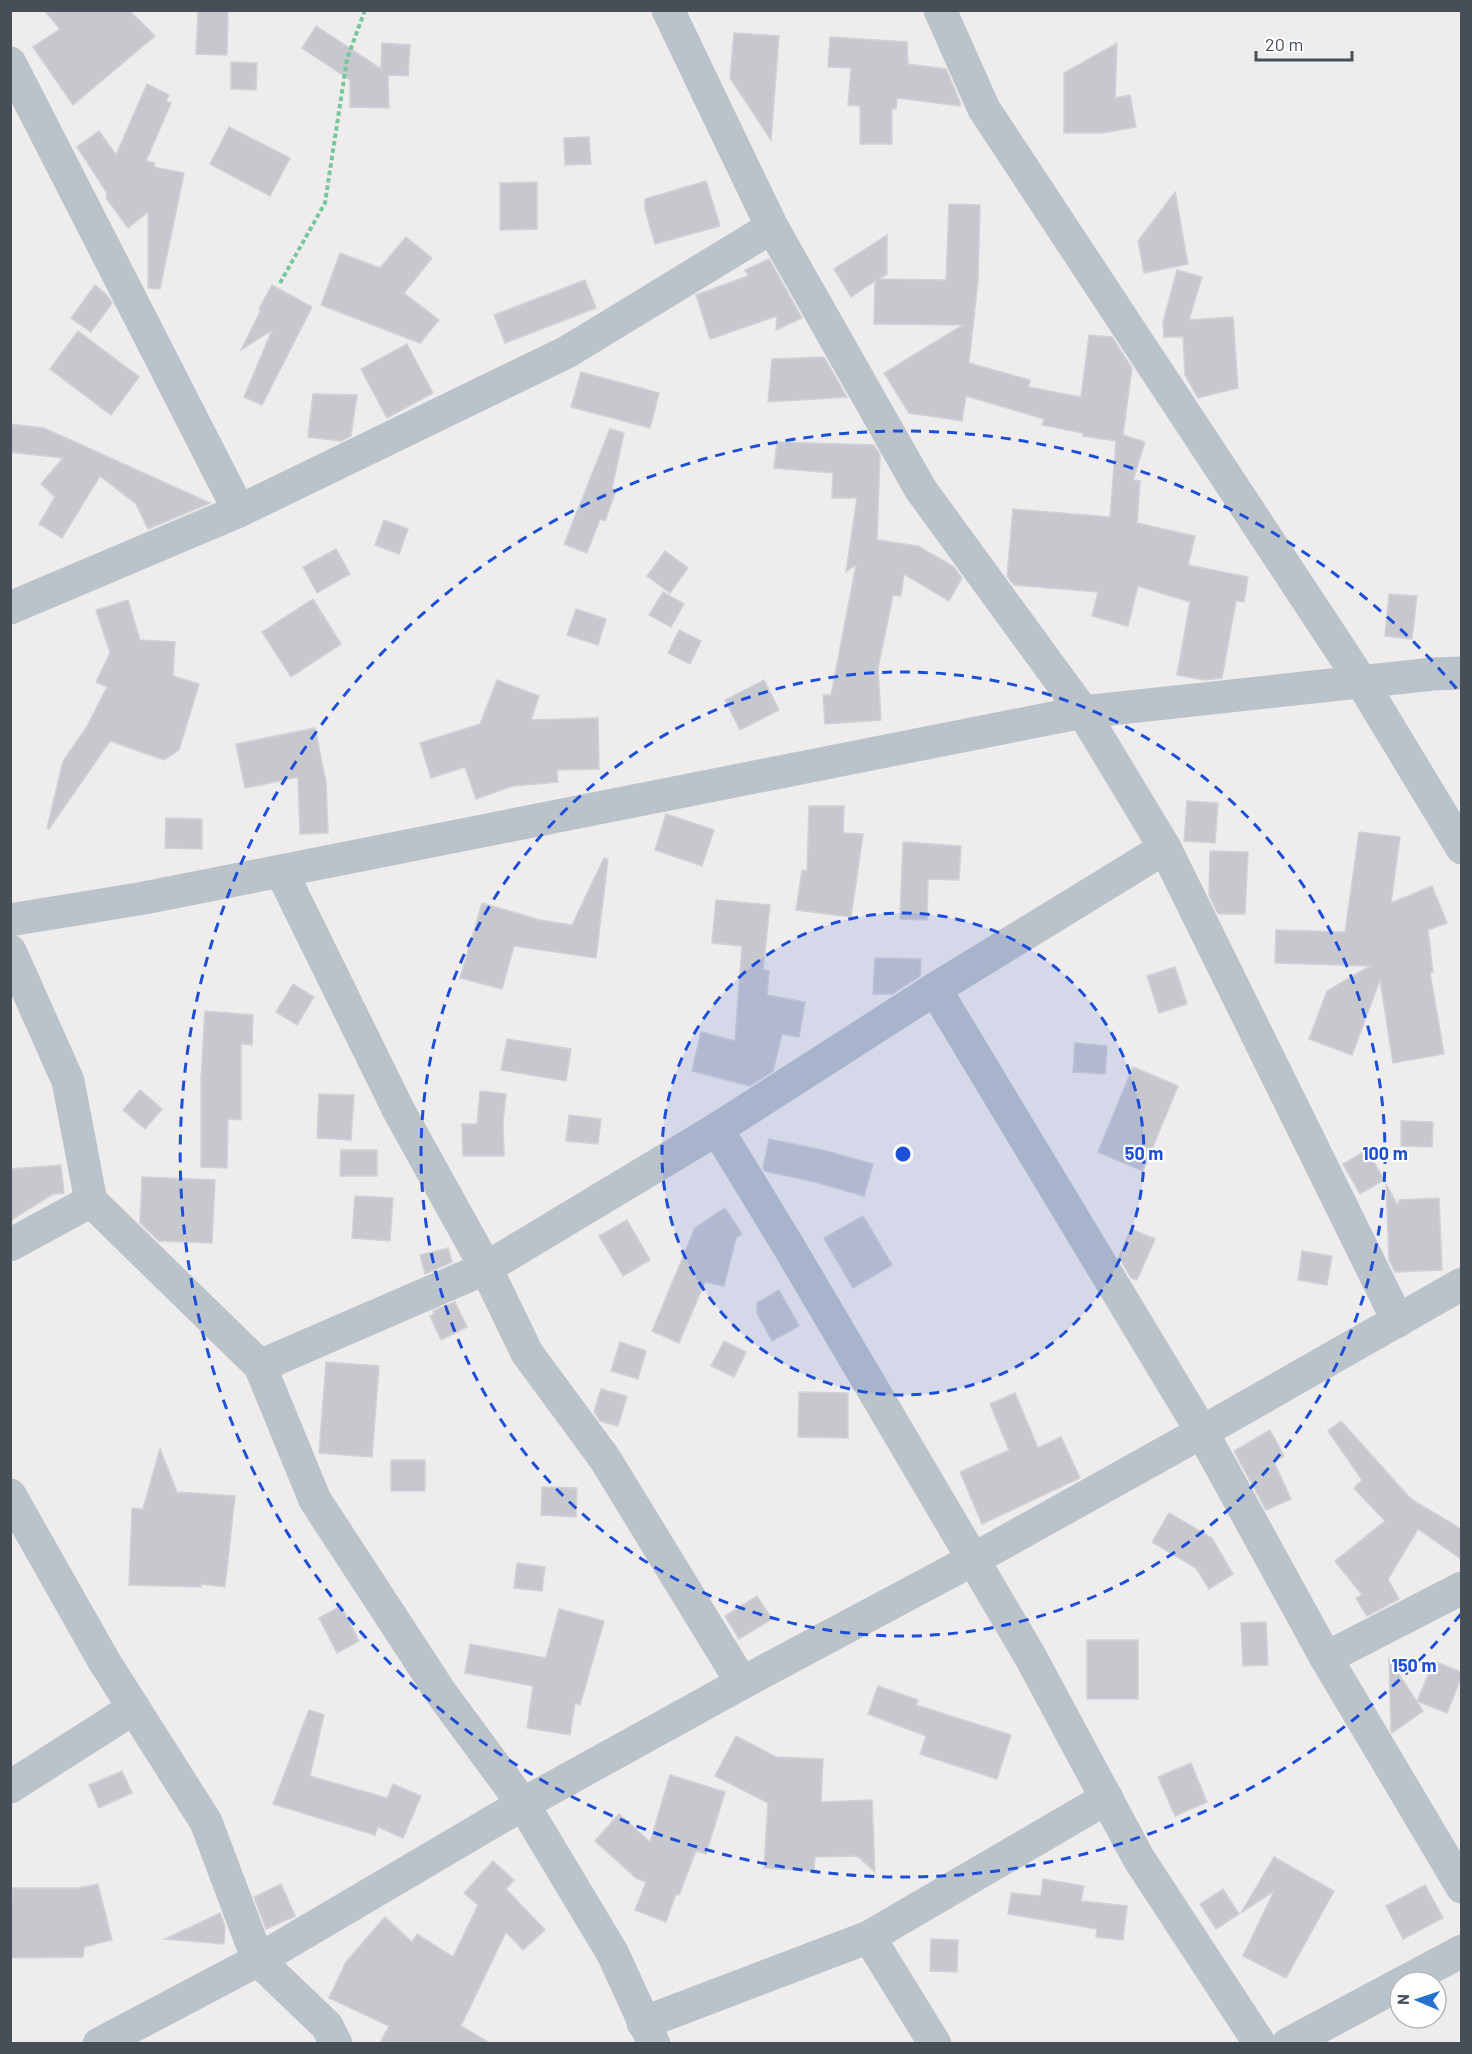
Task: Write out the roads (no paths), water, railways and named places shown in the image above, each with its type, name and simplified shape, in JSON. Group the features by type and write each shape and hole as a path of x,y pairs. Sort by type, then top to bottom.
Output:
{"street":[{"path":"668,10 772,227 921,489 1083,712 1165,848 1398,1321"},
{"path":"940,10 984,109 1361,681 1461,849"},
{"path":"10,63 240,511"},
{"path":"10,608 240,511 567,352 772,227"},
{"path":"10,920 144,898 1083,712 1361,681 1461,673"},
{"path":"260,1366 486,1268 717,1129 935,989 1165,848"},
{"path":"281,871 399,1111 486,1268 527,1353 605,1459 742,1683"},
{"path":"10,951 68,1081 91,1201 260,1366 315,1500 441,1693 523,1804 613,1954 649,2033 869,1937 1107,1798"},
{"path":"935,989 1202,1432 1326,1658 1461,1887"},
{"path":"717,1129 974,1559 1030,1656 1140,1859 1260,2043"},
{"path":"10,1245 91,1201"},
{"path":"99,2043 258,1960 523,1804 974,1559 1461,1284"},
{"path":"15,1510 104,1661 206,1822 258,1960 327,2026 336,2043"},
{"path":"1326,1658 1461,1588"},
{"path":"10,1787 134,1708"},
{"path":"869,1937 934,2043"},
{"path":"1426,1970 1461,1951"},
{"path":"1288,2043 1388,1990"}]}
